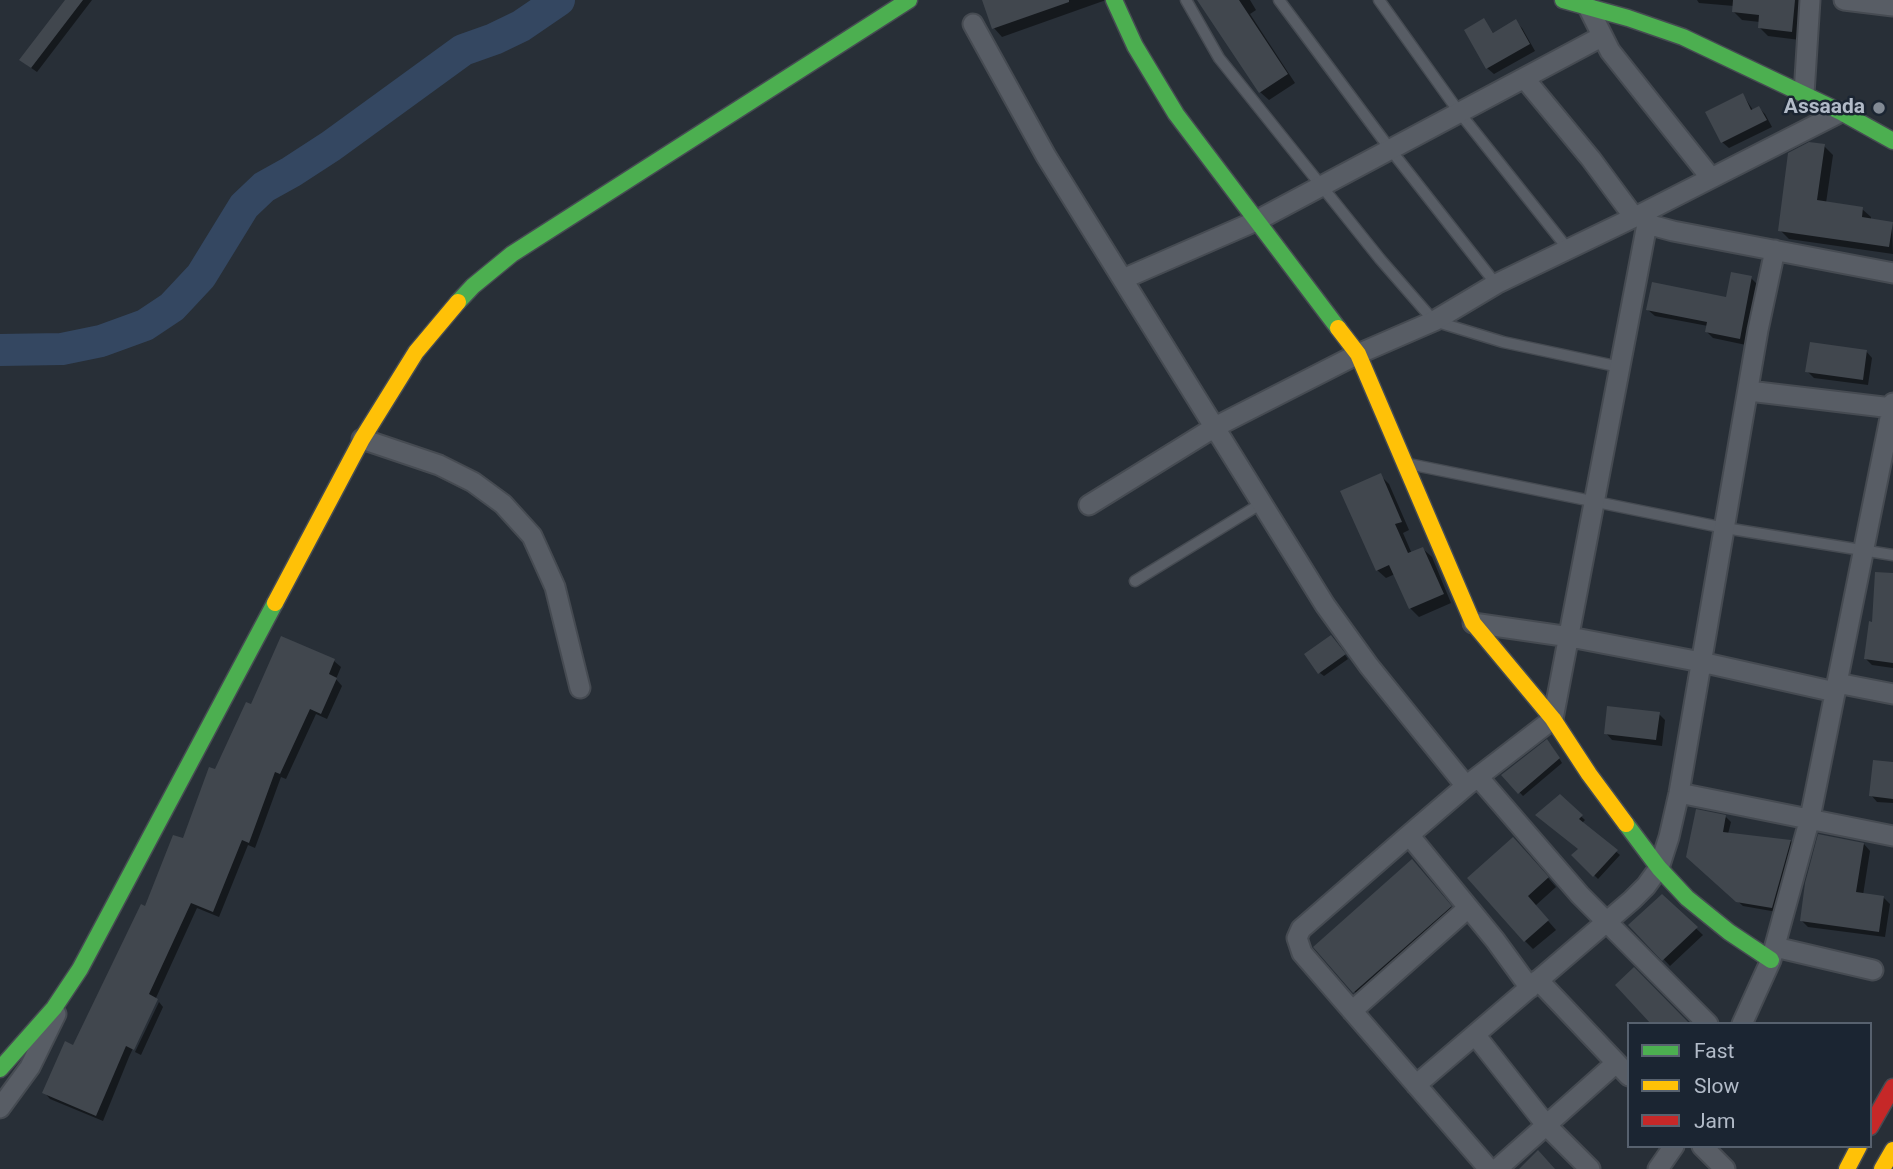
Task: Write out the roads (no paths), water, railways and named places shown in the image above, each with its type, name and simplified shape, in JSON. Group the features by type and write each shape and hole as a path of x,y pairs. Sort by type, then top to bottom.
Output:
{"main road":[{"path":"0,1069 28,1039 80,969 362,439 416,352 473,286 512,254 909,0"},
{"path":"1114,0 1135,46 1176,114 1358,354 1473,623 1553,719 1589,774 1659,868 1687,898 1729,932 1773,953"},
{"path":"1563,0 1683,37 1841,111 1893,141"},
{"path":"1872,1124 1893,1087"},
{"path":"1847,1169 1859,1148"},
{"path":"1882,1169 1893,1150"}],"street":[{"path":"1804,94 1810,0"},
{"path":"1844,0 1893,6"},
{"path":"1588,7 1601,37 1640,91 1711,178"},
{"path":"973,24 1039,144 1325,605 1369,666 1472,782 1706,1022"},
{"path":"1123,279 1256,221 1601,37"},
{"path":"1524,78 1641,218 1673,231 1893,273"},
{"path":"1089,505 1215,427 1358,354 1434,321 1496,284 1641,218 1711,178 1841,111"},
{"path":"1489,1169 1302,953 1297,938 1301,929 1409,835 1553,719 1620,367 1641,218"},
{"path":"1416,1086 1646,886 1659,868 1679,793 1758,330 1775,250"},
{"path":"1743,1022 1773,953 1810,818 1892,405 1749,391"},
{"path":"362,439 439,466 473,482 503,504 531,536 555,587 580,688"},
{"path":"1473,623 1570,637 1836,688 1893,694"},
{"path":"1679,793 1893,836"},
{"path":"1409,835 1534,984 1622,1070 1547,1126 1497,1169"},
{"path":"1352,1011 1468,908"},
{"path":"1773,953 1873,970"},
{"path":"0,1108 30,1067 66,990"},
{"path":"1476,1036 1547,1126 1590,1169"},
{"path":"1658,1169 1673,1148"},
{"path":"1704,1148 1725,1169"}],"lane":[{"path":"1186,0 1219,58 1380,259 1434,321 1503,342 1620,367"},
{"path":"1279,0 1390,149 1496,284"},
{"path":"1379,0 1459,112 1568,249"},
{"path":"1404,463 1725,528 1893,555"},
{"path":"1135,581 1262,503"}],"waterway":[{"path":"0,350 62,349 101,341 145,325 172,307 201,276 244,206 264,187 331,146 463,50 521,26 559,0"}],"place":[{"name":"Assaada","path":"1879,108"}]}
